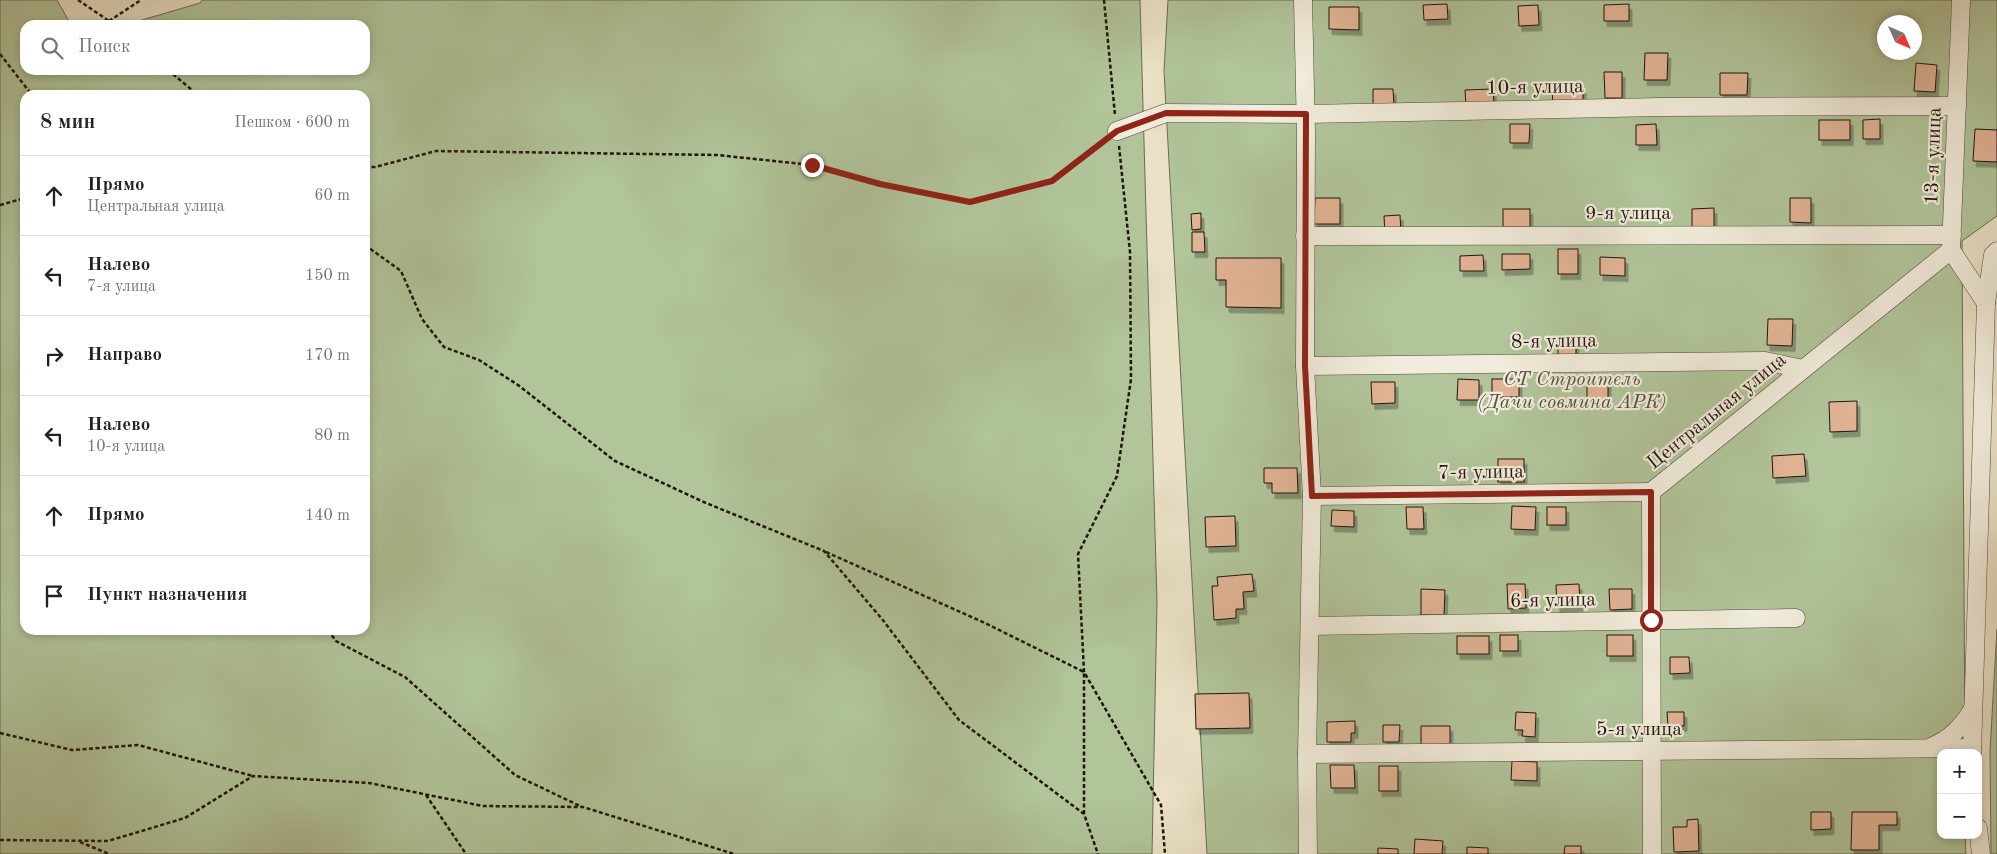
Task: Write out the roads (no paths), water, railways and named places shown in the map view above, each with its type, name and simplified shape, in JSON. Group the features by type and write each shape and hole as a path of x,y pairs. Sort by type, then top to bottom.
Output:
{"street":[{"path":"1302,0 1306,114 1305,366 1312,496 1307,754 1308,854"},
{"name":"13-я улица","path":"1951,243 1961,0"},
{"name":"10-я улица","path":"1117,131 1166,113 1306,114 1661,107 1957,106"},
{"name":"9-я улица","path":"1305,236 1951,243"},
{"path":"1951,243 1991,300"},
{"name":"Центральная улица","path":"1652,854 1651,492 1803,370 1951,243"},
{"path":"1972,749 1993,255 1997,252"},
{"name":"8-я улица","path":"1305,366 1765,361 1803,370"},
{"name":"7-я улица","path":"1312,496 1651,492"},
{"name":"6-я улица","path":"1310,626 1796,618"},
{"path":"1933,751 1955,733 1974,709"},
{"name":"5-я улица","path":"1307,754 1933,751"},
{"path":"1979,839 1981,854"}],"park label":[{"name":"СТ Строитель (Дачи совмина АРК)","path":"1572,392"}]}
